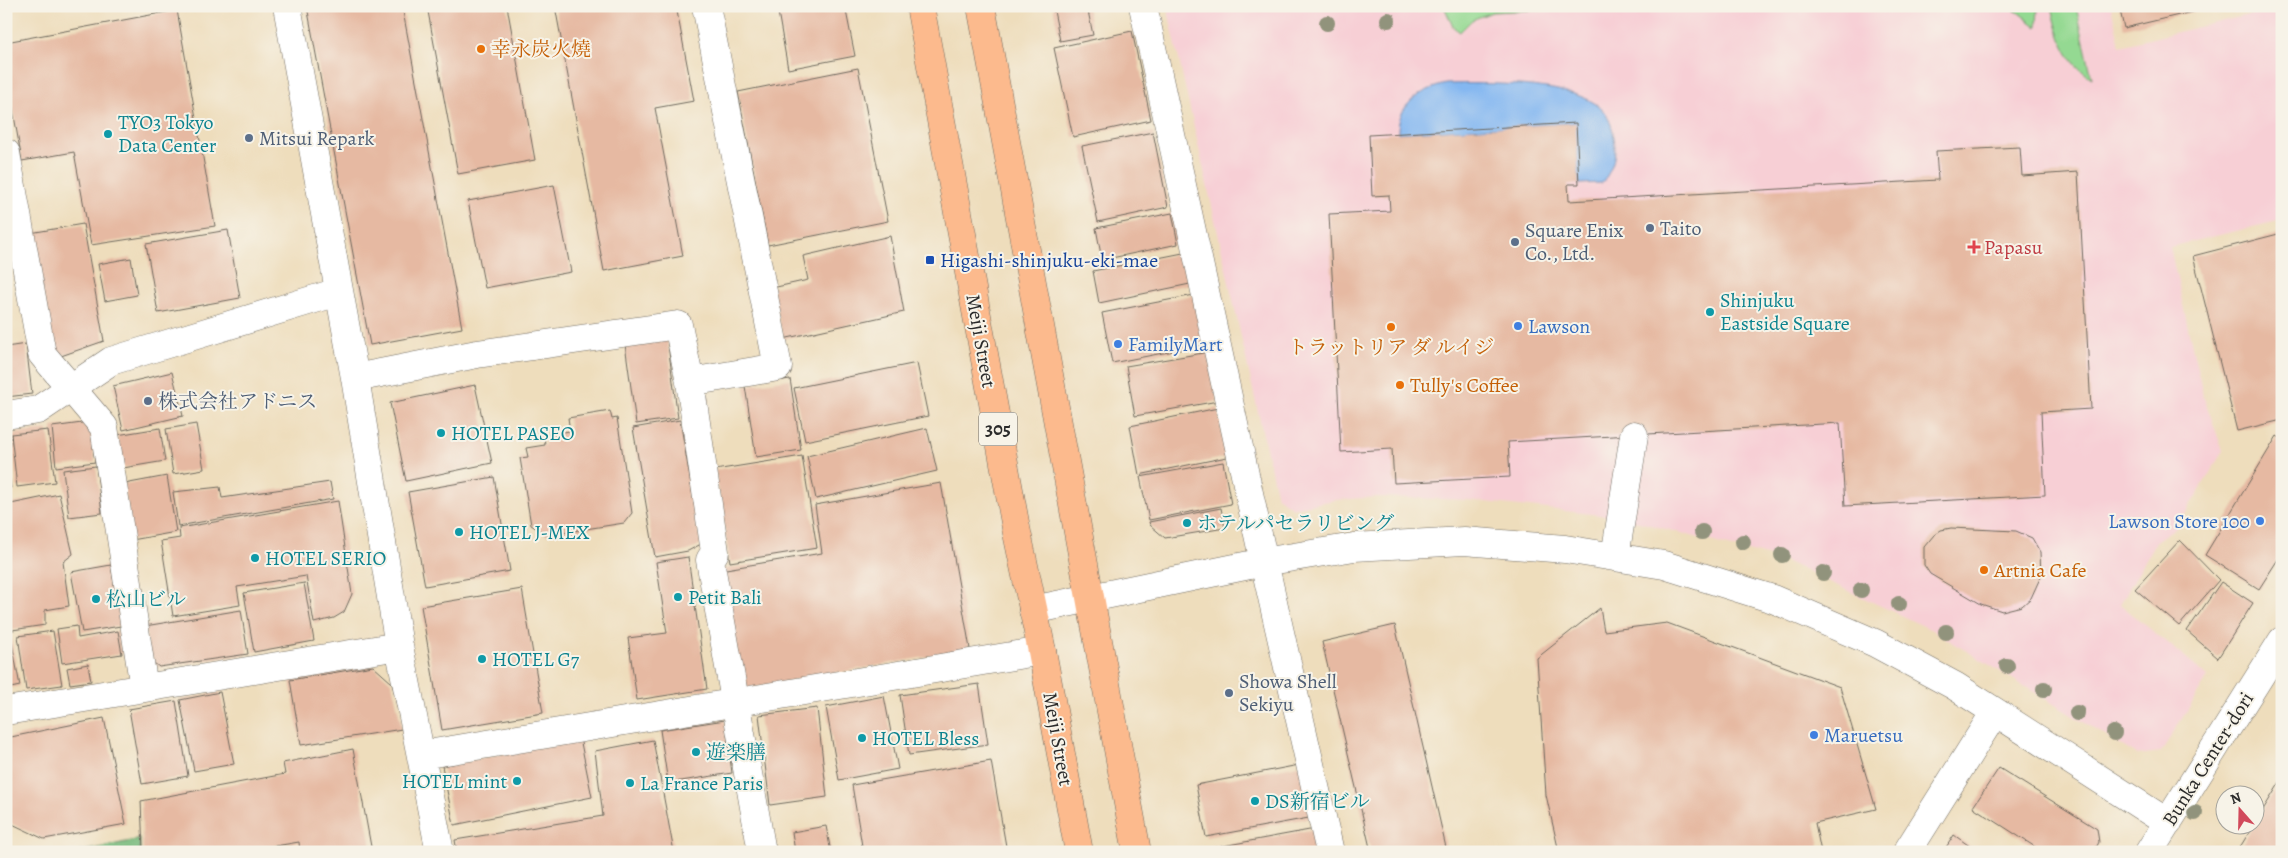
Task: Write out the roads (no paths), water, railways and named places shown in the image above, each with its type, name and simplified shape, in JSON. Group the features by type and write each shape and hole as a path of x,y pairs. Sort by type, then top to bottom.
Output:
{"main road":[{"name":"Meiji Street","path":"920,6 1016,528 1042,651 1079,852"},
{"path":"981,6 1137,852"}],"street":[{"path":"287,6 338,292 356,378 400,646 440,852"},
{"path":"690,382 778,367 706,6"},
{"path":"1143,6 1264,562 1330,852"},
{"path":"6,153 42,354 104,427 144,688"},
{"path":"6,415 38,410 111,361 338,292"},
{"path":"356,378 477,354 678,325 690,382 715,552 710,560 762,852"},
{"path":"1615,557 1634,435"},
{"path":"1033,610 1264,562 1354,547 1464,541 1565,549 1664,565 1773,599 1874,643 1955,686 2168,822"},
{"name":"Bunka Center-dori","path":"2150,852 2282,641"},
{"path":"6,711 400,646"},
{"path":"422,755 1042,651"},
{"path":"1907,852 1995,712"}],"water":[{"path":"1446,84 1524,85 1564,91 1596,104 1606,115 1613,132 1614,156 1609,172 1602,183 1579,184 1575,123 1398,133 1401,114 1412,100 1427,90"}],"place":[{"name":"幸永炭火燒","path":"481,49"},
{"name":"TYO3 Tokyo Data Center","path":"108,134"},
{"name":"Mitsui Repark","path":"249,138"},
{"name":"Taito","path":"1650,228"},
{"name":"Square Enix Co., Ltd.","path":"1515,242"},
{"name":"Papasu","path":"1974,247"},
{"name":"Higashi-shinjuku-eki-mae","path":"930,260"},
{"name":"Shinjuku Eastside Square","path":"1710,312"},
{"name":"Lawson","path":"1518,326"},
{"name":"トラットリア ダ ルイジ","path":"1391,327"},
{"name":"FamilyMart","path":"1118,344"},
{"name":"Tully's Coffee","path":"1400,385"},
{"name":"株式会社アドニス","path":"148,401"},
{"name":"HOTEL PASEO","path":"441,433"},
{"name":"Lawson Store 100","path":"2260,521"},
{"name":"ホテルパセラリビング","path":"1187,523"},
{"name":"HOTEL J-MEX","path":"459,532"},
{"name":"HOTEL SERIO","path":"255,558"},
{"name":"Artnia Cafe","path":"1984,570"},
{"name":"Petit Bali","path":"678,597"},
{"name":"松山ビル","path":"96,599"},
{"name":"HOTEL G7","path":"482,659"},
{"name":"Showa Shell Sekiyu","path":"1229,693"},
{"name":"Maruetsu","path":"1814,735"},
{"name":"HOTEL Bless","path":"862,738"},
{"name":"遊楽膳","path":"696,752"},
{"name":"HOTEL mint","path":"517,781"},
{"name":"La France Paris","path":"630,783"},
{"name":"DS新宿ビル","path":"1255,801"}]}
